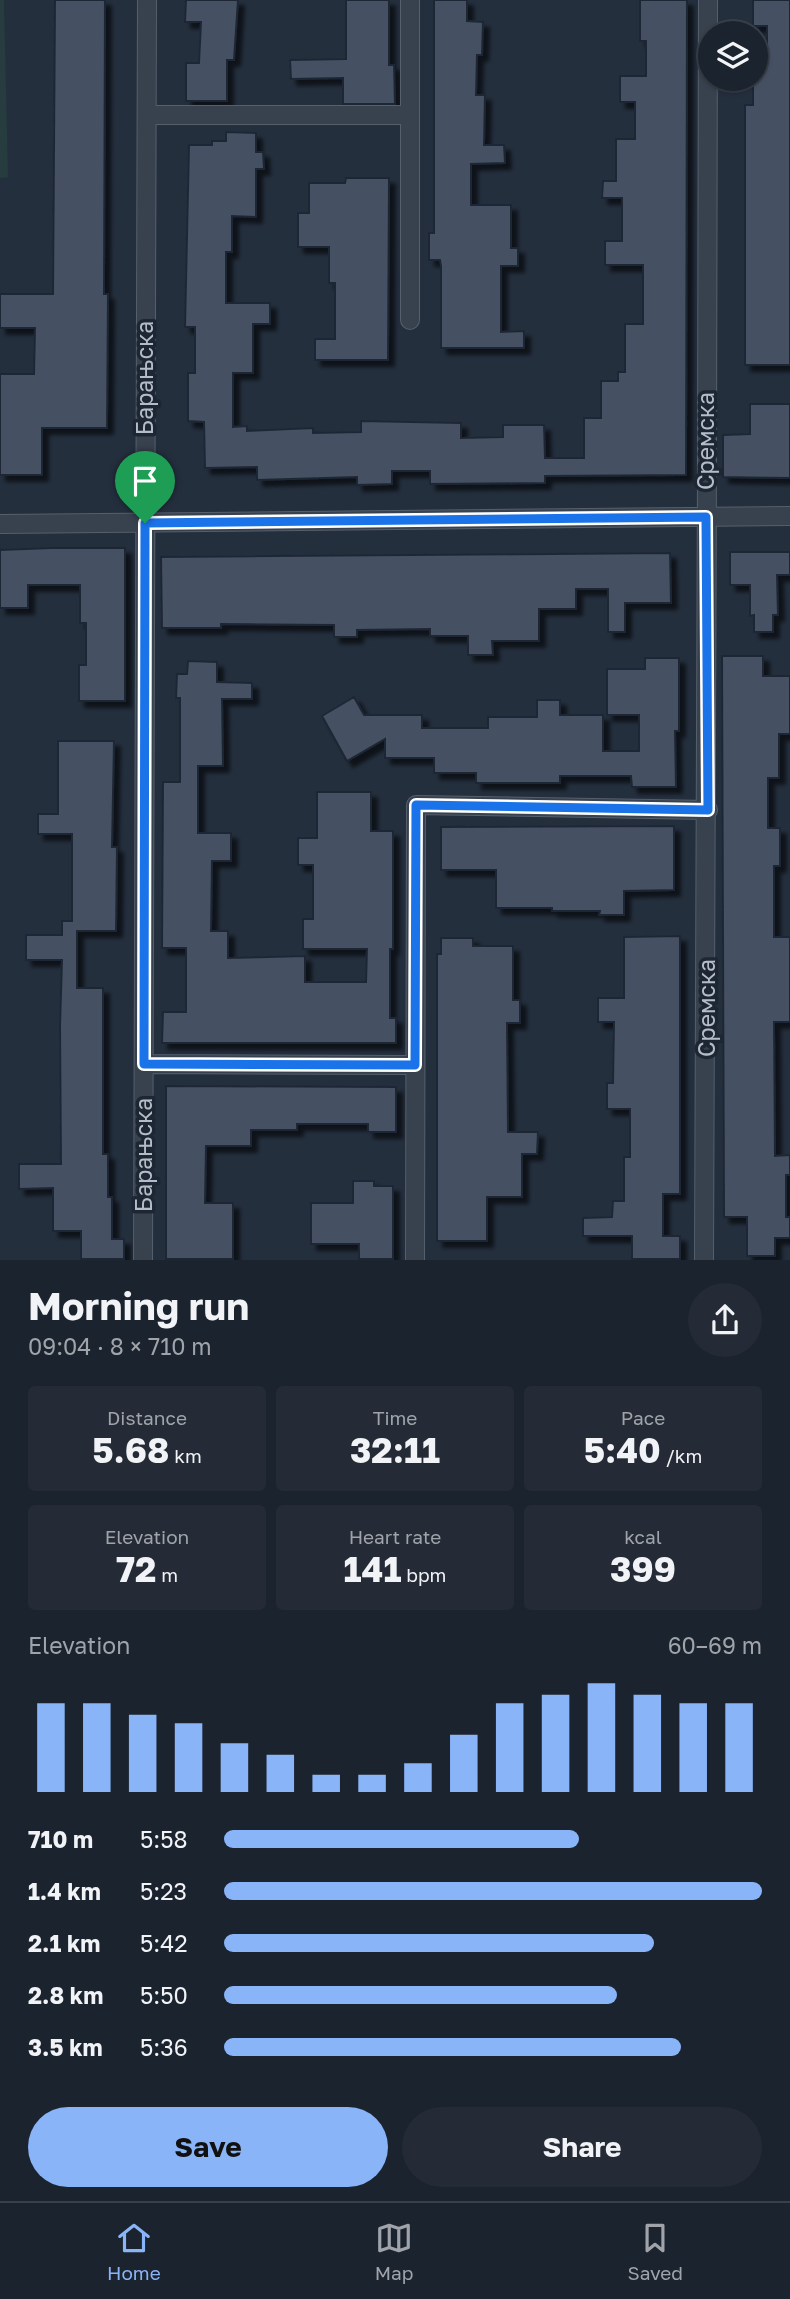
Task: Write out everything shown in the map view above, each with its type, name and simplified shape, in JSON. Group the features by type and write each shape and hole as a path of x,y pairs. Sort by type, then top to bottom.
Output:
{"street":[{"name":"Барањска","path":"144,1259 147,0"},
{"path":"410,0 410,320"},
{"name":"Сремска","path":"704,1259 708,810 708,0"},
{"path":"147,115 410,115"},
{"path":"0,524 790,516"},
{"path":"415,1259 416,805 708,810"},
{"path":"144,1064 415,1065"}],"green space":[{"path":"0,0 4,0 8,177 0,178"}],"building":[{"path":"55,0 105,0 104,294 108,294 107,428 42,428 42,475 0,475 0,374 34,374 35,328 0,328 0,294 53,294"},
{"path":"186,0 238,0 234,60 227,60 227,101 186,101 186,63 199,63 201,22 185,22"},
{"path":"346,0 389,0 389,65 394,65 395,104 343,104 343,78 291,79 290,60 346,59"},
{"path":"434,0 467,0 467,21 483,22 482,55 477,55 476,95 485,95 484,145 504,145 505,163 471,164 471,205 511,205 511,248 518,248 518,266 501,266 501,332 524,331 524,348 441,348 441,266 440,260 429,260 429,233 434,233"},
{"path":"640,0 687,0 686,475 545,476 545,483 430,484 430,471 392,471 392,484 357,485 357,477 257,480 257,467 205,468 204,422 188,421 188,373 195,373 195,327 185,327 189,145 212,145 212,141 226,141 226,132 256,133 256,152 263,152 264,169 256,169 256,217 232,216 232,252 226,252 226,303 270,303 270,324 253,324 253,373 233,373 233,427 247,426 247,431 313,428 313,433 361,432 361,421 461,423 461,438 503,437 503,425 544,425 545,458 584,458 584,418 601,418 601,381 618,381 618,372 625,372 625,324 643,324 643,265 605,265 605,241 622,241 622,198 602,198 603,181 616,181 616,139 635,139 635,102 620,102 620,76 646,76 646,41 640,41"},
{"path":"753,0 790,0 790,365 745,365 745,105 753,105 753,91 768,91 768,21 753,21"},
{"path":"346,178 389,178 388,360 315,360 315,339 335,339 335,283 329,283 329,247 298,247 298,213 309,213 309,183 345,183"},
{"path":"750,404 790,404 790,478 723,477 723,435 750,434"},
{"path":"125,548 125,701 79,701 79,665 86,665 86,623 80,623 80,585 28,585 28,608 0,608 0,550"},
{"path":"730,552 790,552 790,575 777,575 778,615 773,615 773,632 754,632 754,615 750,616 750,585 730,585"},
{"path":"670,553 671,603 625,603 625,632 608,632 608,589 576,589 576,609 539,609 539,641 492,641 493,655 468,655 468,636 430,636 430,629 357,630 357,637 334,637 334,625 221,624 221,628 162,628 161,557"},
{"path":"722,656 763,656 763,676 790,676 790,734 779,734 779,778 768,778 768,828 780,828 780,866 774,866 774,937 790,937 790,1022 774,1022 775,1156 790,1155 790,1175 786,1175 786,1217 790,1217 790,1238 775,1238 775,1256 747,1256 747,1217 724,1217"},
{"path":"645,658 679,658 679,731 675,731 676,787 632,787 631,776 560,776 560,783 476,783 476,773 434,773 434,758 385,758 385,739 347,761 322,716 354,697 364,715 422,715 422,728 488,728 488,717 537,717 537,700 560,700 560,715 603,715 603,751 639,751 639,715 607,715 607,669 645,669"},
{"path":"188,661 217,662 217,682 252,683 252,699 222,699 223,766 198,766 198,833 231,833 231,861 212,861 211,931 228,931 228,958 305,956 305,982 366,982 367,949 303,949 303,919 313,919 313,865 298,865 298,838 317,838 317,792 371,792 371,831 393,831 390,1018 396,1018 396,1043 162,1043 163,1012 186,1012 186,948 162,948 163,782 180,782 180,698 176,698 177,674 187,674"},
{"path":"58,741 114,741 112,847 117,847 116,931 77,931 77,988 103,988 103,1154 108,1154 112,1239 124,1239 124,1259 81,1259 81,1231 53,1231 53,1188 19,1189 19,1164 61,1164 62,960 26,960 26,935 62,935 62,921 72,921 72,834 38,834 38,814 58,814"},
{"path":"674,826 674,890 624,891 624,915 599,915 600,911 552,911 552,908 496,908 496,870 441,870 441,827"},
{"path":"680,936 680,1194 663,1194 663,1236 680,1236 680,1259 632,1259 632,1236 583,1236 583,1218 612,1217 613,1201 624,1201 624,1157 630,1157 630,1109 607,1109 607,1083 613,1083 614,1022 598,1022 598,998 624,998 624,937"},
{"path":"441,938 473,938 473,946 513,946 513,1000 520,1000 520,1023 507,1023 508,1132 538,1132 537,1154 522,1154 522,1197 487,1197 487,1241 437,1241 437,954 441,954"},
{"path":"166,1086 396,1087 396,1132 368,1132 368,1124 297,1124 297,1130 251,1130 251,1146 206,1146 205,1203 233,1203 233,1259 166,1259"},
{"path":"353,1181 374,1181 374,1186 393,1186 393,1259 359,1259 359,1244 311,1244 311,1203 353,1203"}],"route":[{"path":"706,517 708,810 416,805 415,1065 144,1064 145,523 706,517"}]}
